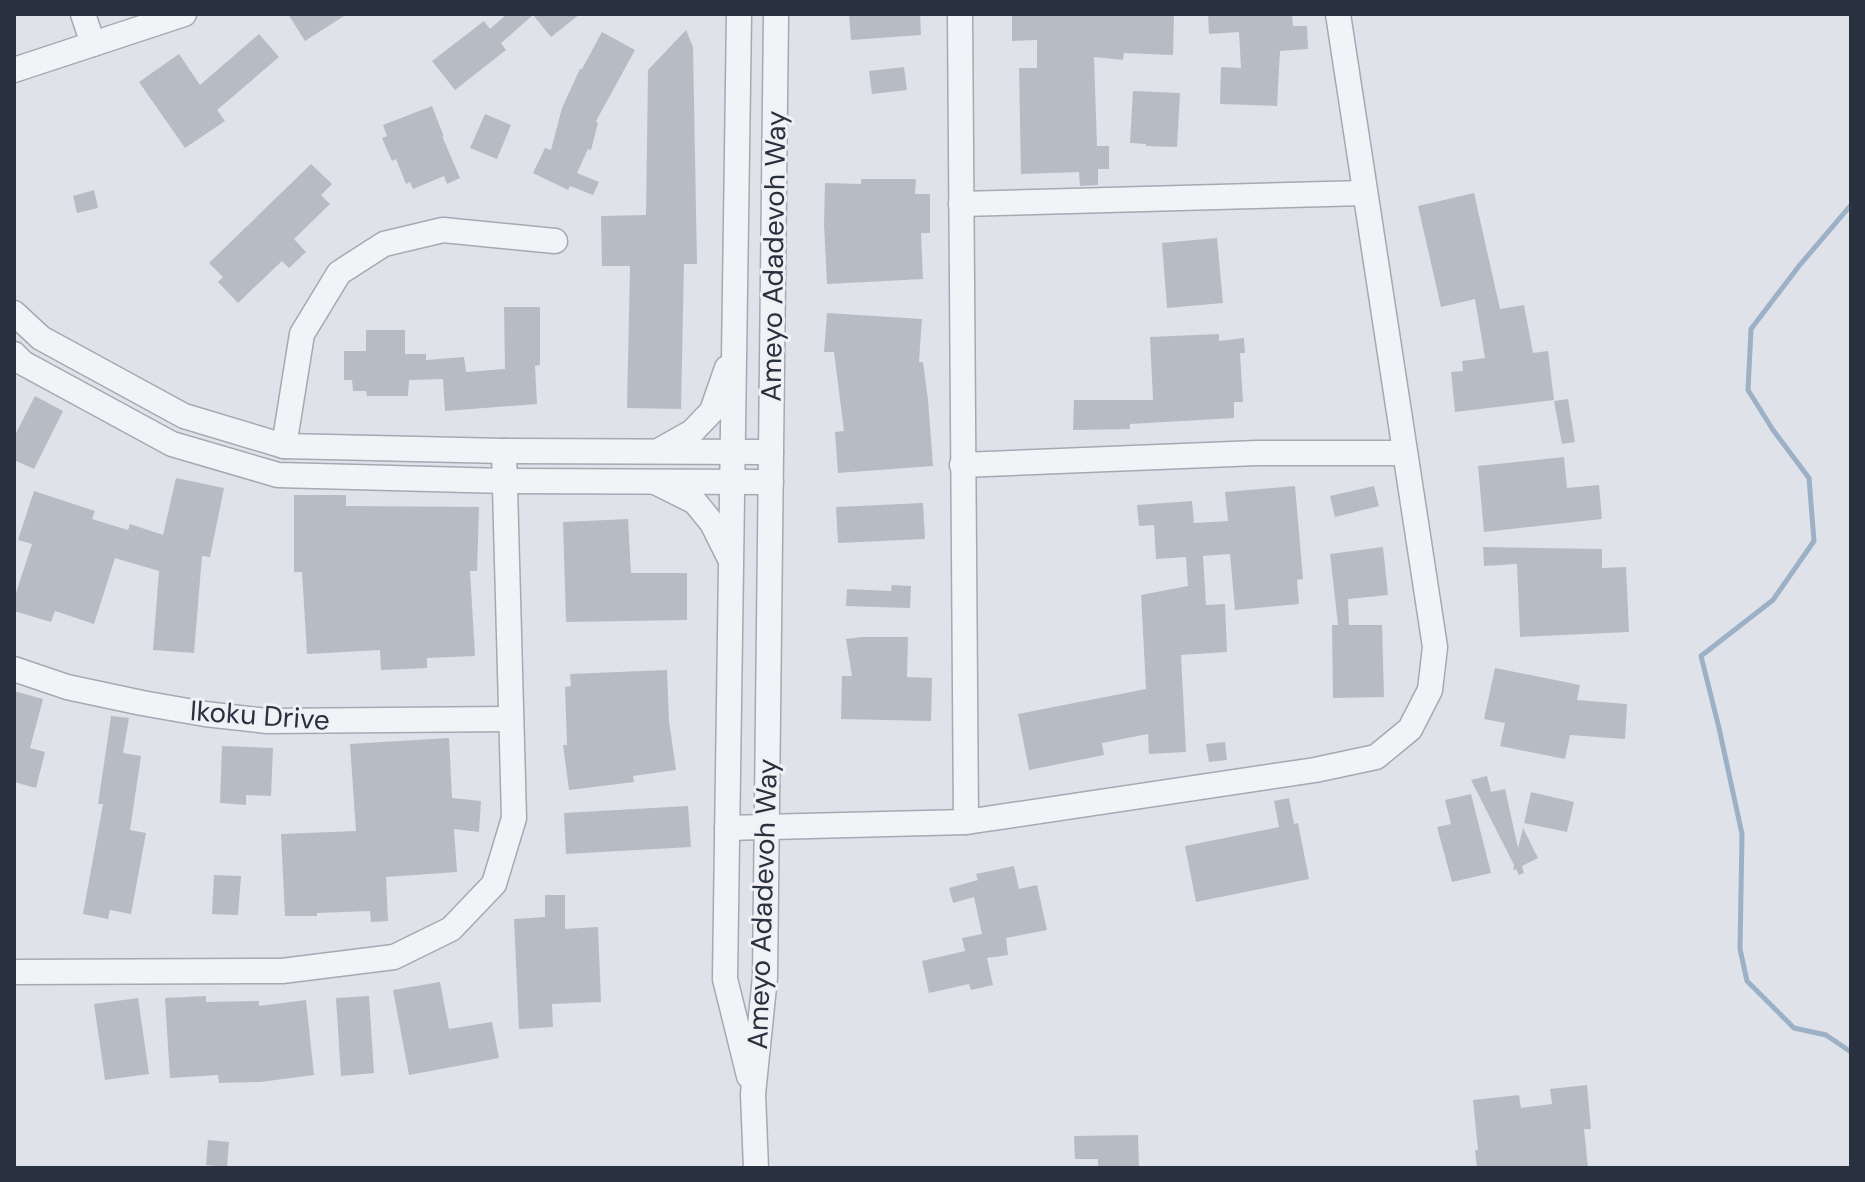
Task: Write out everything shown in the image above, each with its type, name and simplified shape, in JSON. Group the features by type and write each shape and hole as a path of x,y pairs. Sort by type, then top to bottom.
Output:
{"street":[{"path":"83,14 93,44"},
{"path":"14,70 184,14"},
{"name":"Ameyo Adadevoh Way","path":"739,14 725,979 753,1094"},
{"name":"Ameyo Adadevoh Way","path":"753,1094 765,977 776,14"},
{"path":"960,14 966,822"},
{"path":"727,828 966,822 1315,770 1376,757 1410,729 1430,690 1435,647 1338,14"},
{"path":"961,204 1365,193"},
{"path":"284,446 302,334 339,273 384,244 443,230 555,241"},
{"path":"14,313 41,338 184,416 284,446 771,452"},
{"path":"657,451 692,432 712,411 734,346"},
{"path":"14,354 23,363 172,444 278,475 505,481 771,482"},
{"path":"14,972 282,971 394,957 451,929 494,884 514,818 504,451"},
{"path":"962,465 1257,453 1405,453"},
{"path":"655,481 695,502 712,523 731,562"},
{"name":"Ikoku Drive","path":"14,669 67,687 142,703 267,721 511,719"},
{"path":"753,1094 756,1168"}],"building":[{"path":"288,14 347,14 305,41"},
{"path":"507,14 580,14 551,37 533,15 501,43 506,50 455,90 432,61 484,21 490,29"},
{"path":"849,14 920,14 921,35 851,40"},
{"path":"1012,14 1174,14 1173,55 1124,53 1123,60 1094,57 1097,146 1109,146 1109,169 1098,169 1098,185 1080,186 1079,172 1021,174 1019,68 1037,68 1037,40 1012,41"},
{"path":"1208,14 1292,14 1293,26 1307,26 1308,49 1280,51 1277,106 1220,104 1221,67 1241,68 1239,32 1209,34"},
{"path":"686,30 693,47 697,264 684,264 681,409 627,408 630,266 602,266 601,216 646,215 648,70"},
{"path":"602,32 635,50 596,121 591,150 588,149 577,173 599,182 593,195 570,186 568,190 533,173 545,148 551,150 562,108"},
{"path":"259,34 279,57 217,110 225,121 185,148 139,82 179,54 200,85"},
{"path":"904,67 907,90 872,94 869,71"},
{"path":"1133,91 1180,93 1177,147 1130,143"},
{"path":"432,106 460,178 447,184 444,176 413,189 410,182 406,184 396,159 392,161 382,138 387,136 383,125"},
{"path":"485,114 511,125 497,159 470,148"},
{"path":"311,164 332,184 321,195 330,204 294,239 306,252 289,268 282,261 238,303 218,282 223,277 209,263"},
{"path":"861,179 916,179 915,194 930,194 930,233 921,233 923,279 827,284 825,183 861,184"},
{"path":"94,190 98,208 77,213 73,196"},
{"path":"1474,193 1500,309 1524,305 1533,353 1548,351 1554,400 1455,412 1451,372 1463,371 1462,361 1485,358 1475,299 1441,307 1418,206"},
{"path":"1217,238 1223,303 1167,308 1162,243"},
{"path":"504,307 540,307 540,365 535,366 537,404 445,411 443,379 409,380 408,396 367,396 366,391 353,391 352,380 344,380 344,351 366,351 366,330 405,330 405,354 426,354 426,360 464,357 466,372 505,369"},
{"path":"827,313 922,319 919,362 923,362 933,466 838,473 835,432 844,431 834,352 824,352"},
{"path":"1219,334 1219,341 1244,338 1245,353 1240,353 1243,402 1234,402 1234,418 1130,424 1130,429 1073,430 1074,400 1153,400 1150,337"},
{"path":"35,396 63,411 34,469 14,460 14,437"},
{"path":"1568,399 1575,442 1562,444 1554,401"},
{"path":"1564,457 1567,488 1599,485 1602,519 1484,532 1478,466"},
{"path":"176,478 224,488 210,557 202,556 194,653 153,650 159,571 115,558 94,624 55,611 51,622 14,611 14,599 32,544 18,540 34,491 95,511 92,519 128,530 130,524 163,535"},
{"path":"1295,486 1303,579 1297,580 1299,604 1235,610 1230,554 1203,556 1206,605 1225,604 1227,652 1181,655 1186,752 1149,754 1148,734 1102,743 1104,755 1029,770 1018,714 1146,689 1141,595 1188,586 1186,557 1156,559 1154,525 1139,526 1137,505 1192,501 1194,523 1228,521 1225,492"},
{"path":"1374,486 1379,506 1335,517 1330,496"},
{"path":"294,495 346,495 346,506 479,507 477,571 470,571 475,656 427,658 427,668 381,670 380,650 307,654 302,572 294,572"},
{"path":"923,503 925,539 838,543 836,507"},
{"path":"628,519 631,573 687,573 687,620 566,622 563,522"},
{"path":"1383,547 1388,595 1348,599 1349,625 1382,625 1384,697 1333,698 1332,625 1338,625 1330,554"},
{"path":"1483,547 1602,549 1602,568 1626,567 1629,632 1520,637 1517,564 1484,566"},
{"path":"892,585 911,586 910,608 846,606 847,589 891,591"},
{"path":"908,637 907,677 932,678 931,721 841,719 842,676 852,676 846,639"},
{"path":"1495,668 1580,685 1577,700 1627,704 1625,739 1570,735 1565,759 1500,746 1505,723 1484,719"},
{"path":"667,670 669,721 676,770 633,776 634,782 569,790 563,745 567,745 565,687 571,686 570,674"},
{"path":"14,691 43,699 30,748 45,752 36,788 14,782"},
{"path":"111,716 129,718 123,753 141,756 130,830 146,833 131,914 110,910 108,919 83,914 103,804 98,804"},
{"path":"449,738 452,798 481,801 479,832 454,829 457,872 386,877 388,921 371,922 370,911 285,916 281,834 356,831 350,744"},
{"path":"1225,742 1227,760 1209,762 1206,744"},
{"path":"222,746 273,748 271,796 246,795 246,805 220,803"},
{"path":"1487,776 1491,792 1505,789 1518,848 1523,828 1538,858 1522,866 1524,873 1519,875 1516,869 1513,870 1514,865 1471,780"},
{"path":"1531,792 1574,802 1567,832 1524,823"},
{"path":"1471,794 1491,873 1452,882 1437,827 1451,824 1445,800"},
{"path":"1289,798 1294,824 1298,823 1309,879 1196,902 1185,846 1279,827 1274,801"},
{"path":"688,806 691,847 566,854 564,813"},
{"path":"1014,866 1019,889 1037,885 1047,930 1006,938 1008,955 987,958 993,985 971,990 969,984 929,993 922,961 965,951 962,938 982,934 974,897 953,903 949,888 978,880 976,874"},
{"path":"214,875 241,876 238,915 212,914"},
{"path":"545,895 565,895 565,929 598,927 601,1002 552,1004 553,1027 519,1029 514,919 545,917"},
{"path":"440,982 449,1029 492,1022 499,1058 409,1075 393,990"},
{"path":"206,996 206,1002 259,1001 259,1006 306,1000 314,1075 260,1082 219,1083 218,1075 170,1078 165,998"},
{"path":"369,996 374,1073 341,1076 336,998"},
{"path":"138,998 149,1074 105,1080 94,1004"},
{"path":"1587,1085 1591,1129 1584,1129 1588,1168 1477,1168 1473,1100 1519,1095 1521,1108 1552,1104 1550,1089"},
{"path":"1138,1135 1139,1168 1098,1168 1098,1159 1075,1159 1074,1136"},
{"path":"208,1140 229,1142 227,1167 206,1165"}],"waterway":[{"path":"1851,205 1751,329 1748,390 1809,478 1814,541 1773,600 1701,656 1742,834 1740,949 1747,981 1794,1028 1826,1035 1851,1052"}]}
